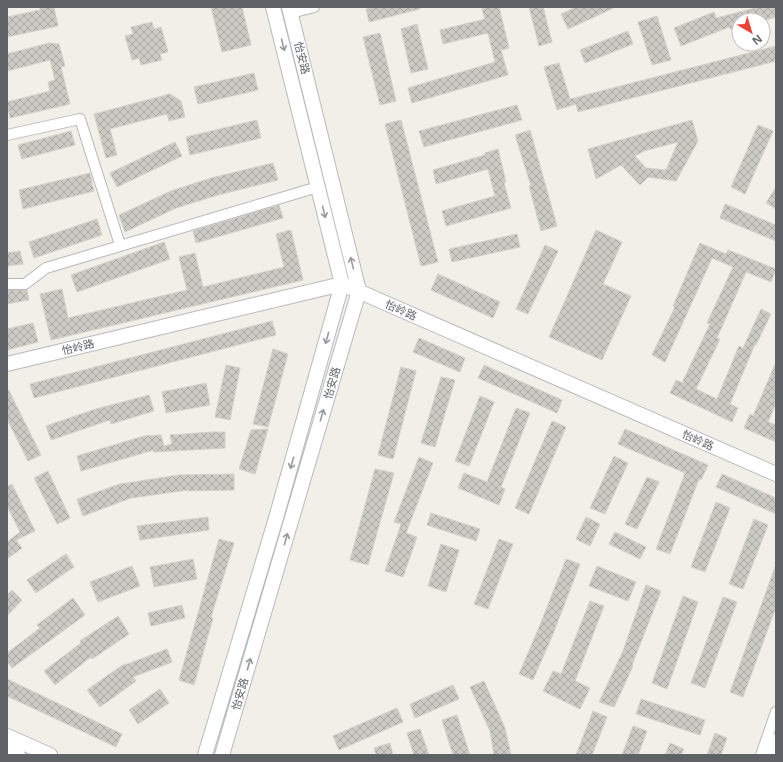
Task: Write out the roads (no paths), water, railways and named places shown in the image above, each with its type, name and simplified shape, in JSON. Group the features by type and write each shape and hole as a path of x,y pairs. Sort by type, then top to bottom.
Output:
{"street":[{"name":"怡安路","path":"205,755 274,526 342,284 274,7"},
{"path":"290,10 314,7"},
{"name":"怡安路","path":"222,755 359,291 290,10"},
{"path":"7,134 80,118 120,245"},
{"path":"7,284 25,284 46,268 318,187"},
{"name":"怡岭路","path":"7,364 342,284 776,474"},
{"path":"761,755 776,712"},
{"path":"7,736 50,755"},
{"path":"771,755 776,741"},
{"path":"7,750 18,755"}]}
